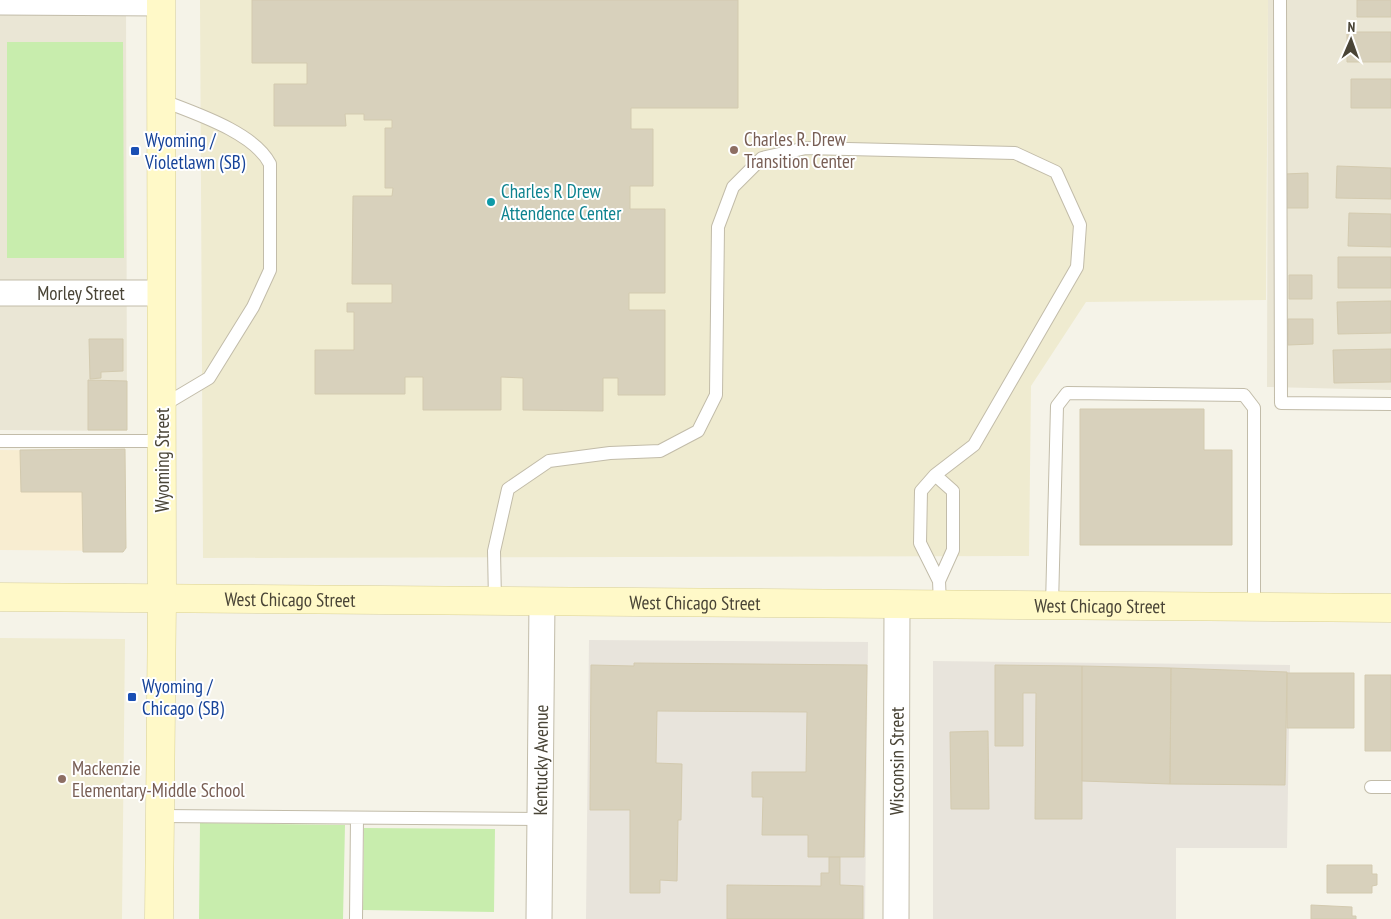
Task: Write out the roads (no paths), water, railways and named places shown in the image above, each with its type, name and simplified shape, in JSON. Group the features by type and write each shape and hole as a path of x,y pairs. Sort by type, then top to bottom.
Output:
{"street":[{"path":"0,2 161,1"},
{"name":"Wyoming Street","path":"159,919 162,598 161,1"},
{"name":"Morley Street","path":"0,293 162,293"},
{"name":"West Chicago Street","path":"0,597 897,604 940,592 1052,605 1391,608"},
{"name":"Kentucky Avenue","path":"539,919 542,601"},
{"name":"Wisconsin Street","path":"896,919 897,604"}],"lane":[{"path":"1280,0 1281,403 1391,404"},
{"path":"161,100 221,124 265,153 270,164 270,270 253,307 209,378 162,406"},
{"path":"495,601 494,550 508,489 550,461 610,453 660,451 698,430 716,395 718,227 734,187 762,158 806,148 1015,153 1056,172 1080,225 1076,267 974,445 935,475 921,491 920,543 940,592"},
{"path":"1052,605 1057,406 1067,393 1087,393 1244,395 1254,408 1254,607"},
{"path":"0,441 162,441"},
{"path":"935,475 953,491 953,550 940,592"},
{"path":"1371,787 1391,787"},
{"path":"160,816 540,819"},
{"path":"356,919 357,818"}],"place":[{"name":"Charles R. Drew Transition Center","path":"734,150"},
{"name":"Wyoming / Violetlawn (SB)","path":"135,151"},
{"name":"Charles R Drew Attendence Center","path":"491,202"},
{"name":"Wyoming / Chicago (SB)","path":"132,697"},
{"name":"Mackenzie Elementary-Middle School","path":"62,779"}]}
